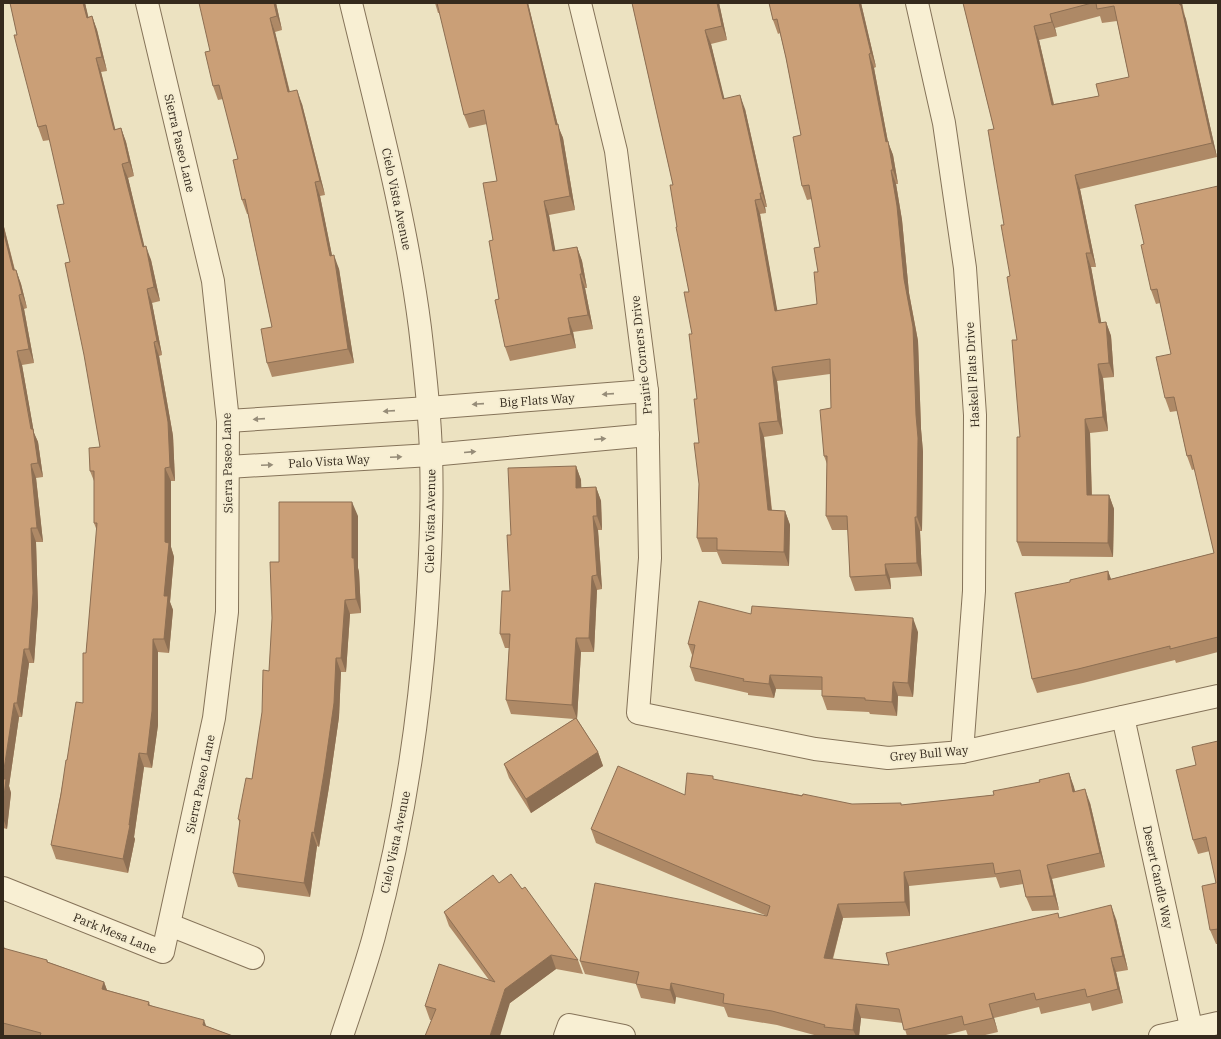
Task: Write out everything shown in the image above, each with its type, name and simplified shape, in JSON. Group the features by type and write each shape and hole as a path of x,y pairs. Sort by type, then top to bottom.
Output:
{"street":[{"name":"Sierra Paseo Lane","path":"147,3 213,281 228,421 227,612 214,718 170,925"},
{"name":"Cielo Vista Avenue","path":"342,1036 374,937 403,808 411,764 423,666 431,544 431,455 420,329 407,243 396,189 351,3"},
{"name":"Prairie Corners Drive","path":"580,3 616,151 647,391 650,558 638,713"},
{"name":"Haskell Flats Drive","path":"916,3 944,123 965,268 975,414 974,591 962,752"},
{"name":"Big Flats Way","path":"428,408 647,391"},
{"path":"228,421 428,408"},
{"path":"431,455 648,435"},
{"name":"Palo Vista Way","path":"228,467 431,455"},
{"name":"Grey Bull Way","path":"638,713 815,749 888,758 962,752 1218,696"},
{"name":"Desert Candle Way","path":"1123,717 1192,1033"},
{"name":"Park Mesa Lane","path":"3,888 163,952 170,925"},
{"path":"170,925 254,958"},
{"path":"1160,1036 1192,1033 1218,1024"},
{"path":"567,1031 624,1036"}],"building":[{"path":"10,3 83,3 87,18 92,16 102,57 96,58 114,130 121,128 129,162 122,164 143,247 146,246 154,287 147,289 157,341 154,342 168,422 170,467 165,468 165,542 169,543 164,596 168,596 164,639 153,639 152,711 147,754 139,753 130,825 123,859 51,845 76,702 83,703 83,653 86,653 97,523 94,523 94,471 90,471 89,448 100,447 84,355 65,263 70,262 57,205 64,204 46,125 38,127 14,35 17,35"},
{"path":"199,3 274,3 277,16 270,18 288,92 297,90 320,181 315,182 330,256 334,255 348,349 267,363 261,329 272,327 245,199 242,200 233,160 238,159 219,85 213,86 205,52 210,51"},
{"path":"437,3 527,3 556,125 558,124 570,196 544,201 553,251 577,247 582,274 580,274 588,315 568,318 571,334 505,347 495,300 499,299 489,241 493,240 483,183 497,181 484,110 464,115"},
{"path":"632,3 717,3 722,26 705,30 723,99 740,95 762,193 760,193 761,199 755,200 775,311 817,304 814,272 818,272 814,248 820,247 809,185 802,186 793,137 801,135 786,58 777,19 773,20 769,3 859,3 871,53 869,54 893,170 891,170 897,206 904,279 913,327 918,438 917,517 915,517 917,563 885,564 886,575 850,577 847,516 826,516 827,456 824,456 820,410 831,408 830,359 772,367 778,421 759,423 768,510 785,511 784,552 717,550 717,538 697,538 699,484 694,443 699,443 694,399 697,399 689,334 692,334 684,292 689,292 676,227 670,185 673,185"},
{"path":"963,3 1092,3 1050,14 1052,22 1034,26 1052,105 1099,96 1096,84 1129,77 1114,6 1097,9 1096,3 1179,3 1181,5 1212,143 1075,175 1091,253 1086,253 1099,323 1106,322 1109,363 1098,364 1103,417 1085,419 1087,495 1109,495 1108,543 1017,542 1017,437 1020,437 1012,340 1017,340 1007,277 1010,276 1001,225 1004,225 988,130 994,129"},
{"path":"1218,186 1218,637 1170,649 1170,646 1032,679 1015,593 1070,582 1070,580 1108,571 1108,580 1214,553 1191,455 1187,456 1174,397 1165,398 1156,357 1171,354 1157,289 1151,290 1141,245 1144,244 1135,205"},
{"path":"3,230 13,270 16,270 22,294 19,295 29,349 17,351 31,429 33,429 38,463 31,464 37,528 31,528 33,593 29,649 24,649 17,703 14,703 3,776"},
{"path":"576,466 576,488 596,487 597,516 593,516 597,575 592,576 589,638 576,638 572,705 506,700 510,634 500,634 502,591 510,591 507,535 511,535 508,468"},
{"path":"279,502 352,502 352,558 354,558 356,599 345,600 341,658 336,658 334,703 314,833 312,832 304,883 233,873 240,820 238,819 246,778 252,779 262,712 263,670 269,671 272,618 270,562 279,562"},
{"path":"699,601 751,614 752,606 913,618 908,683 893,682 892,702 865,700 865,698 822,696 822,677 770,675 769,684 743,681 744,679 690,667 695,645 688,644"},
{"path":"576,718 598,752 526,799 504,764"},
{"path":"1218,741 1218,929 1210,930 1202,886 1216,883 1206,837 1193,840 1176,770 1196,765 1192,747"},
{"path":"618,766 685,795 687,773 713,776 713,779 852,804 901,803 901,805 994,795 993,791 1040,782 1039,780 1069,773 1073,792 1085,789 1100,853 1047,865 1054,896 1026,897 1020,870 995,874 993,863 904,872 905,902 838,904 824,958 889,965 886,953 1058,913 1059,918 1111,905 1123,956 1111,958 1118,989 1087,997 1085,989 1036,1000 1034,993 989,1004 993,1018 964,1025 962,1016 904,1030 899,1009 856,1004 853,1030 824,1027 825,1025 772,1011 723,1003 724,994 671,983 670,990 636,984 639,972 580,961 595,883 767,916 770,906 591,829"},
{"path":"3,779 6,779 3,805"},
{"path":"511,874 522,889 525,887 578,960 551,955 505,989 490,1036 425,1036 436,1009 425,1006 439,964 495,982 444,912 493,875 499,883"},
{"path":"3,948 47,960 47,962 104,982 102,989 149,1002 148,1005 204,1020 203,1025 233,1036 40,1036 41,1033 3,1023"}]}
